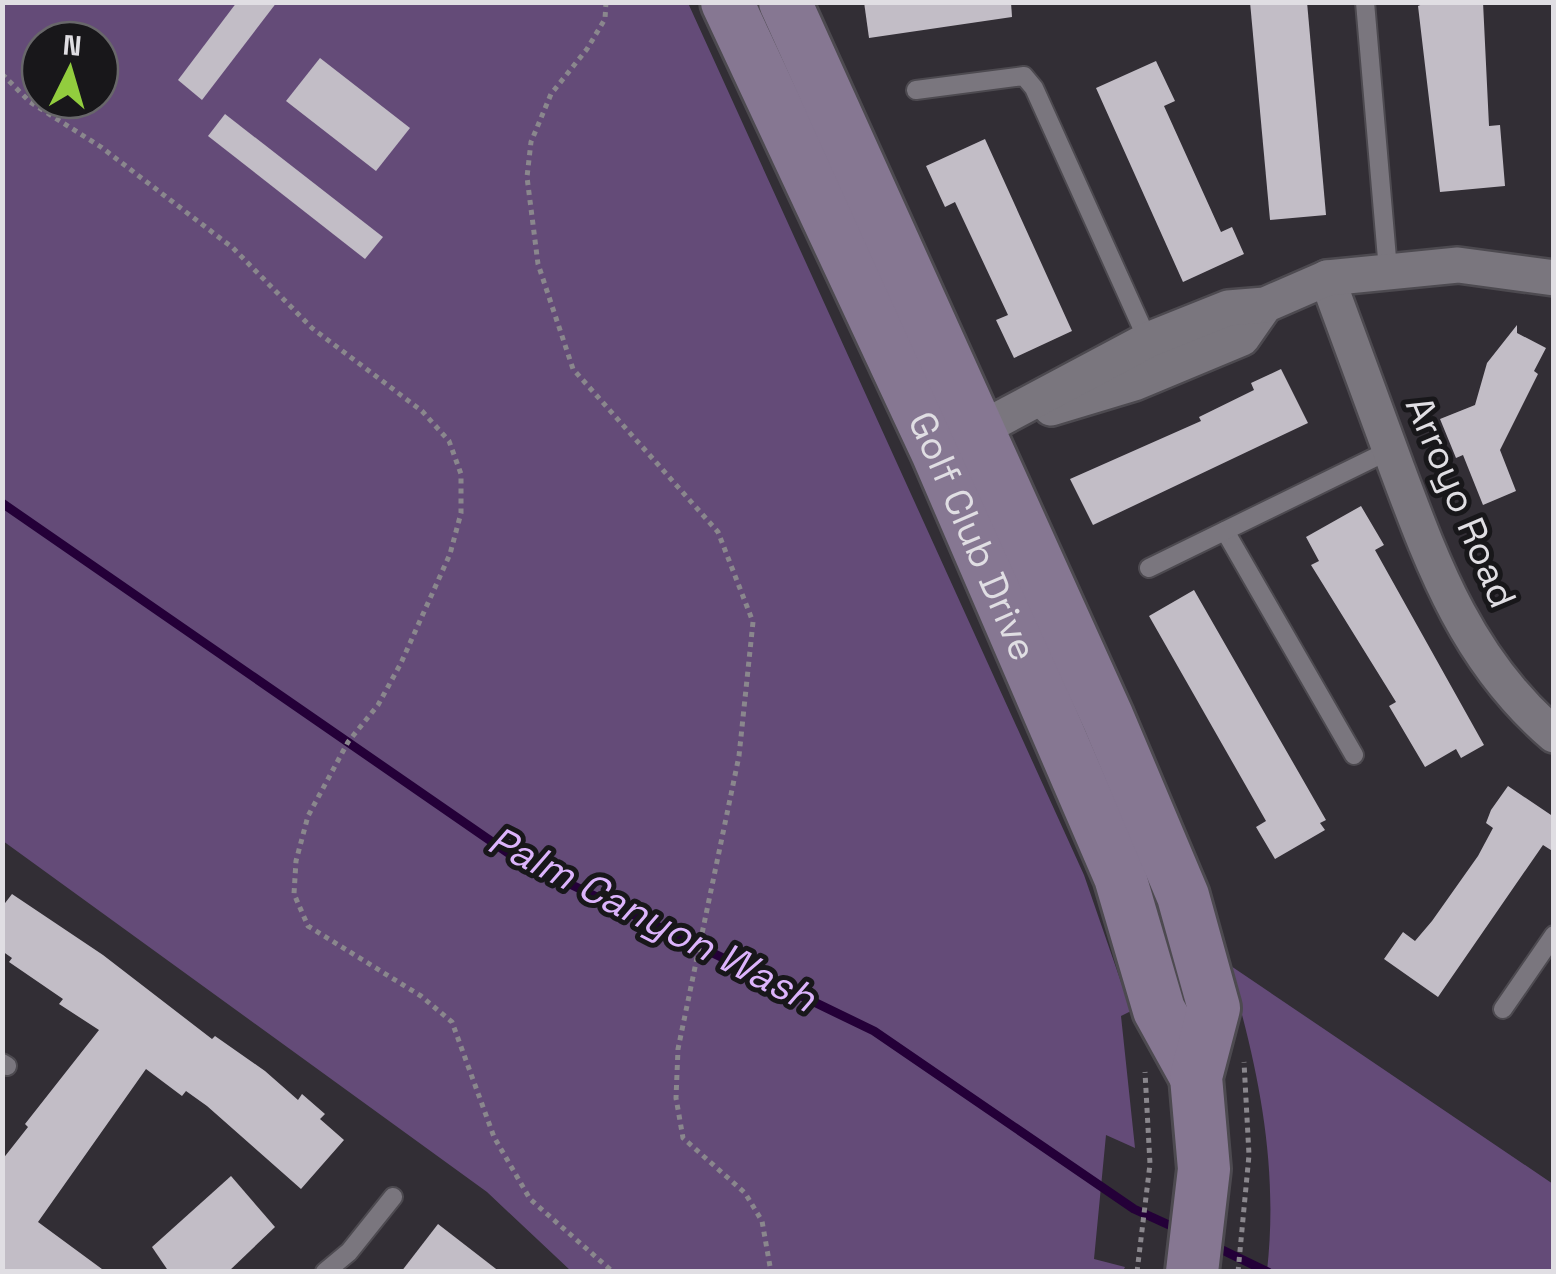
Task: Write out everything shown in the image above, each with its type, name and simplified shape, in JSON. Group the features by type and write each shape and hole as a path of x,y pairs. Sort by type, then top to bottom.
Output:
{"street":[{"name":"Golf Club Drive","path":"727,2 958,441"},
{"name":"Golf Club Drive","path":"785,2 958,441 1120,877 1159,1010 1196,1077 1204,1170 1192,1272"},
{"path":"958,441 1155,356 1228,308 1266,305 1327,278 1458,265 1554,278"},
{"name":"Arroyo Road","path":"1327,278 1436,574 1460,623 1499,677 1554,735"}],"lane":[{"path":"1365,2 1388,270"},
{"path":"916,90 1024,76 1034,88 1155,356"},
{"path":"1149,568 1390,450"},
{"path":"1225,531 1354,755"},
{"path":"1503,1008 1554,935"},
{"path":"325,1272 349,1252 394,1197"}],"path":[{"path":"606,2 605,19 588,49 551,94 530,142 527,177 538,264 573,369 718,532 753,622 739,756 678,1049 676,1098 683,1138 744,1192 762,1221 770,1272"},
{"path":"2,74 30,102 101,148 232,248 312,328 422,411 448,441 461,474 461,513 450,554 401,663 378,705 348,742 308,816 296,861 294,894 308,926 421,996 452,1022 494,1137 530,1200 612,1272"},
{"path":"1137,1271 1150,1164"},
{"path":"1238,1272 1246,1201"}],"shaded area":[{"path":"3,3 688,3 1084,875 1131,1011 1121,1016 1135,1148 1106,1135 1094,1259 1125,1267 1123,1271 571,1271 487,1192 3,841"},
{"path":"1228,964 1553,1184 1553,1271 1267,1271 1268,1154 1257,1078"}],"building":[{"path":"237,2 277,2 202,100 178,80"},
{"path":"864,2 1011,2 1012,17 869,38"},
{"path":"1250,2 1307,2 1326,215 1270,220"},
{"path":"1427,2 1483,2 1489,126 1500,125 1505,186 1440,192 1418,6"},
{"path":"320,58 410,128 376,171 286,101"},
{"path":"1156,61 1175,101 1164,106 1221,232 1232,227 1244,254 1183,282 1096,88"},
{"path":"225,114 383,237 365,259 208,136"},
{"path":"985,139 1072,331 1014,358 996,320 1008,315 955,202 945,207 926,166"},
{"path":"1517,325 1517,333 1546,348 1534,371 1538,374 1500,450 1516,491 1483,505 1463,455 1456,458 1440,419 1475,405 1487,363"},
{"path":"1281,369 1308,423 1093,525 1070,479 1201,421 1199,417 1254,390 1251,383"},
{"path":"1361,506 1384,545 1375,550 1484,745 1461,758 1456,749 1425,767 1389,706 1396,702 1311,565 1319,561 1306,537"},
{"path":"1194,590 1326,820 1320,823 1325,830 1275,859 1256,827 1266,821 1149,616"},
{"path":"1508,786 1554,817 1554,852 1543,845 1438,997 1384,959 1403,932 1415,941 1432,921 1478,856 1493,828 1486,823 1491,810"},
{"path":"12,894 103,955 212,1039 215,1036 265,1071 298,1100 302,1094 325,1114 320,1119 344,1140 301,1189 207,1106 186,1091 182,1096 146,1069 38,1222 106,1272 2,1272 2,1160 28,1127 25,1124 99,1030 59,1004 63,999 9,962 12,958 2,951 2,907"},
{"path":"231,1176 275,1227 228,1272 169,1272 152,1247"},
{"path":"438,1224 500,1272 401,1272"}],"waterway":[{"name":"Palm Canyon Wash","path":"2,503 514,857 874,1031 1134,1209 1180,1230"},
{"name":"Palm Canyon Wash","path":"1212,1245 1268,1272"}]}
